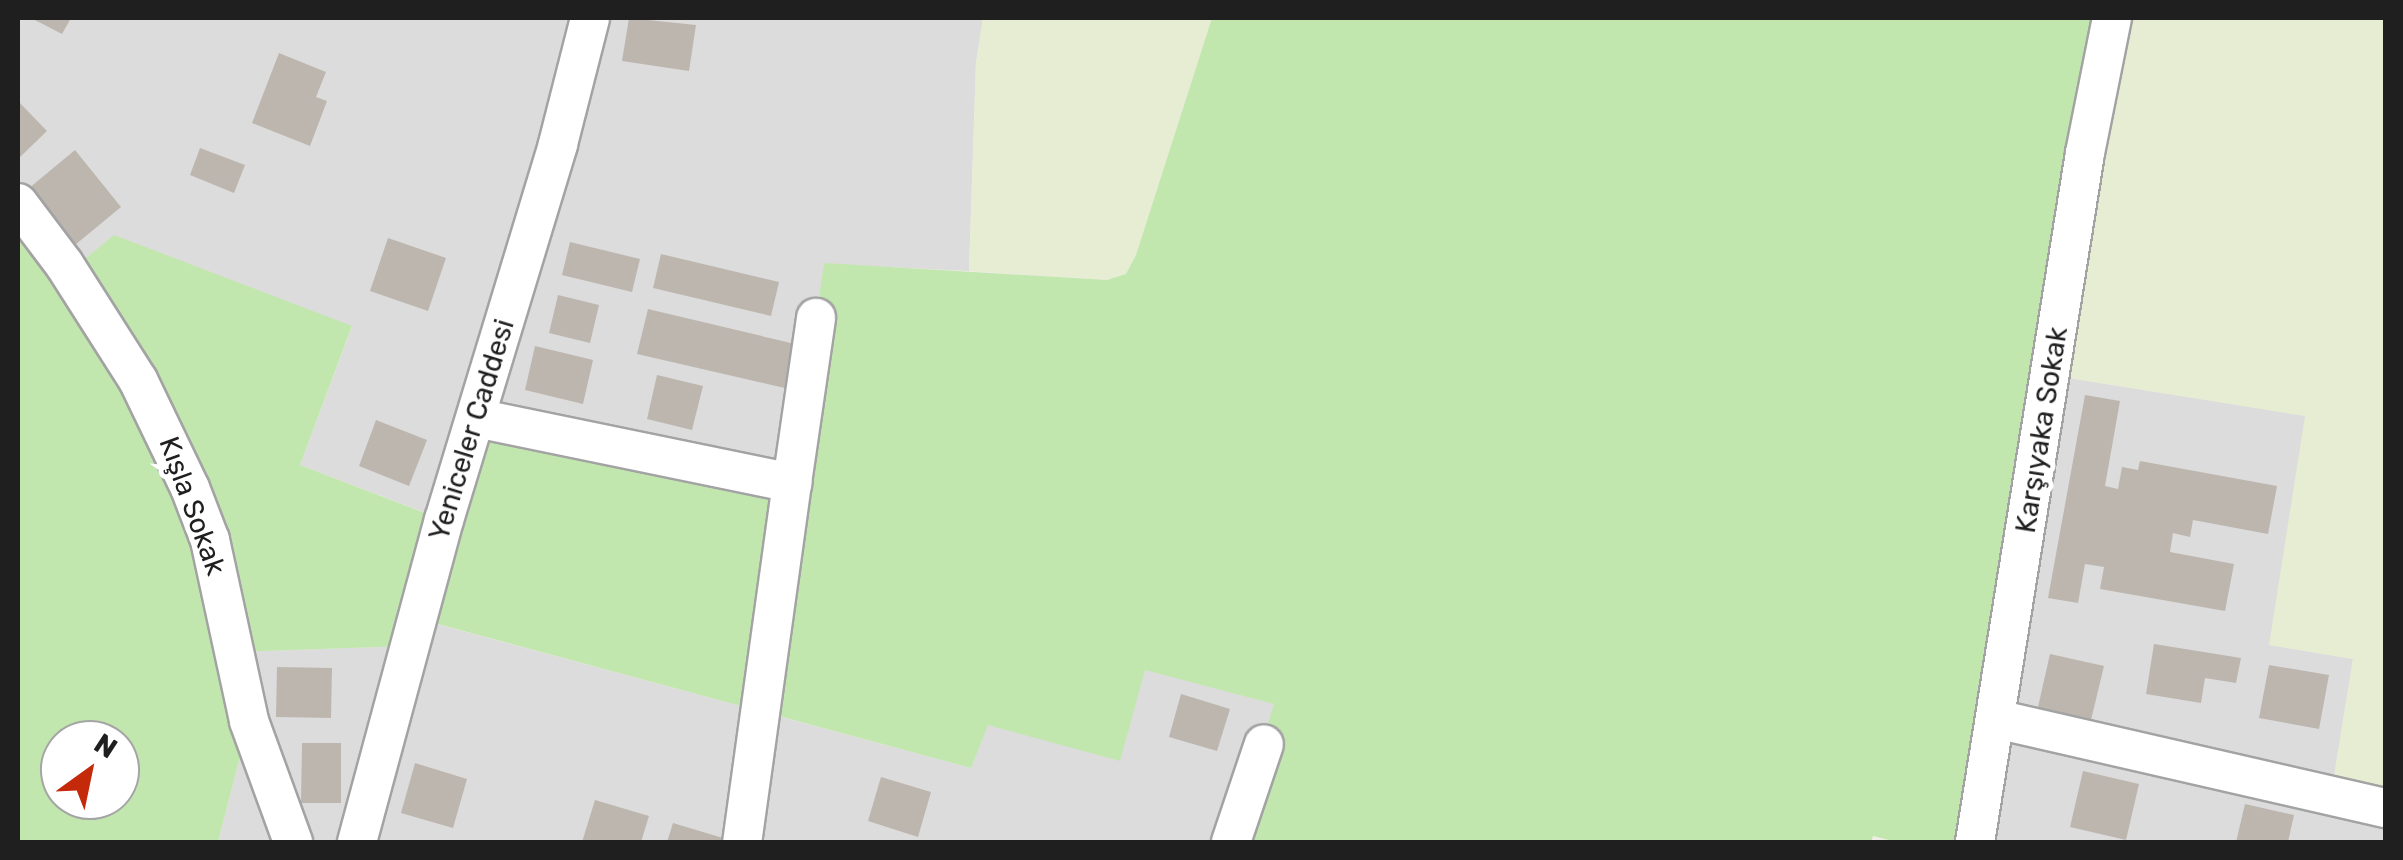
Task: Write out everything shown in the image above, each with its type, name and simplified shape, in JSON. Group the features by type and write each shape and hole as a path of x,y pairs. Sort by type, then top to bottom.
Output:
{"street":[{"name":"Yeniceler Caddesi","path":"357,842 558,144 590,18"},
{"name":"Karşıyaka Sokak","path":"1975,842 2086,153 2112,18"},
{"name":"Kışla Sokak","path":"18,203 64,264 138,380 190,488 210,540 249,721 292,842"},
{"path":"742,842 816,318"},
{"path":"476,418 792,482"},
{"path":"1996,720 2386,808"},
{"path":"1232,842 1264,744"}],"shaded area":[{"path":"18,18 983,18 976,63 969,271 824,264 792,483 444,520 300,465 352,327 69,272 18,203"},
{"path":"2050,375 2306,416 2270,645 2353,659 2331,795 2385,808 2385,842 1975,842"},
{"path":"418,619 971,768 987,725 1144,669 1275,704 1231,842 218,842 249,721 232,652 410,646"}],"green space":[{"path":"983,18 1212,18 1136,255 1126,274 1107,280 969,271 976,63"},
{"path":"1212,18 2112,18 1975,842 1897,842 1873,836 1871,842 1231,842 1274,704 1145,670 1120,761 988,725 971,768 419,619 411,646 233,652 249,721 218,842 18,842 18,203 69,272 114,235 352,326 300,465 443,520 476,418 792,482 824,263 1107,280 1126,274 1136,255"},
{"path":"2112,18 2385,18 2385,808 2331,795 2353,659 2269,645 2305,416 2050,375"}],"building":[{"path":"31,18 71,18 62,34"},
{"path":"629,18 696,25 689,71 622,61"},
{"path":"279,53 326,72 316,97 327,101 310,146 252,123"},
{"path":"18,101 47,131 18,159"},
{"path":"200,148 245,165 234,193 190,175"},
{"path":"75,150 121,207 75,245 28,189"},
{"path":"388,238 446,258 428,311 370,291"},
{"path":"570,242 640,259 632,292 562,275"},
{"path":"661,254 779,282 771,316 653,288"},
{"path":"558,295 599,305 590,343 549,333"},
{"path":"648,309 795,344 785,388 637,354"},
{"path":"535,346 593,360 583,404 525,390"},
{"path":"657,375 703,386 692,430 647,419"},
{"path":"2085,395 2120,401 2105,486 2118,489 2122,467 2138,470 2140,461 2277,486 2268,534 2193,520 2190,537 2173,533 2170,552 2234,564 2225,611 2100,589 2104,567 2085,564 2078,603 2048,598"},
{"path":"376,420 427,440 409,486 359,466"},
{"path":"2154,644 2241,658 2236,683 2205,678 2201,703 2146,694"},
{"path":"2050,654 2104,666 2091,720 2038,707"},
{"path":"2269,665 2329,675 2319,729 2259,718"},
{"path":"277,667 332,668 331,718 276,717"},
{"path":"1181,694 1230,709 1217,751 1169,737"},
{"path":"302,743 341,743 341,803 301,803"},
{"path":"415,763 467,779 453,828 401,813"},
{"path":"2083,771 2139,784 2126,840 2070,827"},
{"path":"881,777 931,792 918,837 868,821"},
{"path":"595,800 649,816 641,842 582,842"},
{"path":"2245,804 2294,815 2288,842 2236,842"},
{"path":"673,823 723,838 722,842 667,842"}]}
